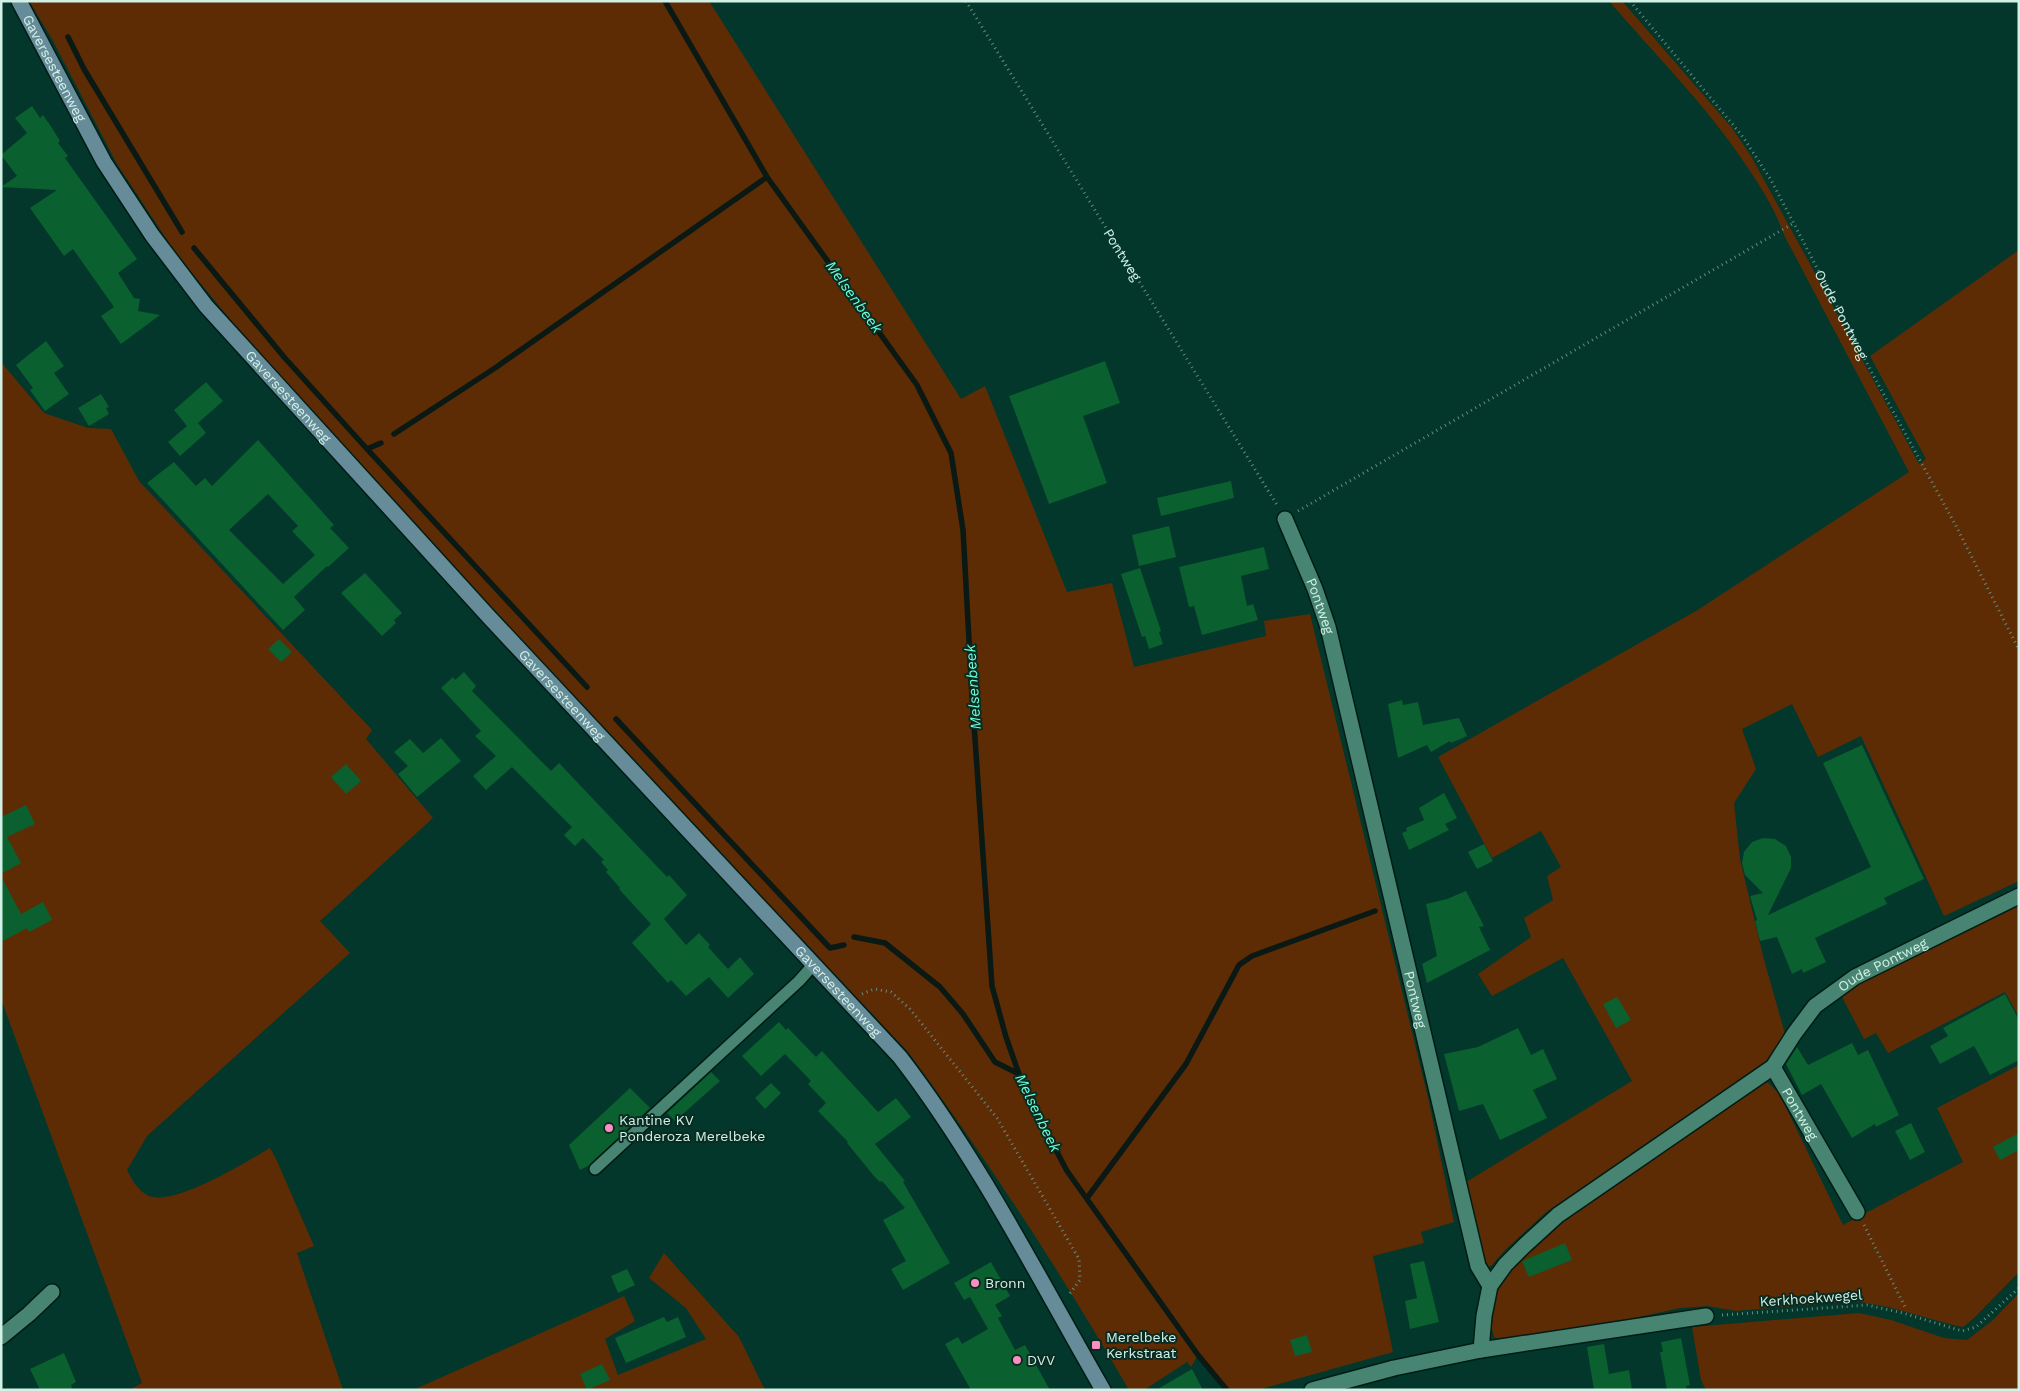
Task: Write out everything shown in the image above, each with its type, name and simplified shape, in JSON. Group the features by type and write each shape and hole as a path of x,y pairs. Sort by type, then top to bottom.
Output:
{"street":[{"name":"Gaversesteenweg","path":"19,1 104,162 152,235 206,306 489,617 900,1057 951,1128 1103,1390"},
{"name":"Pontweg","path":"1286,519 1315,589 1328,627 1478,1266 1490,1286"},
{"name":"Oude Pontweg","path":"1773,1068 1794,1034 1815,1006 1855,977 2019,896"},
{"name":"Pontweg","path":"1773,1068 1857,1212"},
{"path":"1481,1350 1484,1316 1490,1286 1512,1258 1558,1215 1773,1068"},
{"path":"1,1336 29,1314 52,1292"},
{"path":"1312,1390 1394,1368 1481,1350 1706,1316"}],"lane":[{"path":"595,1169 799,981 814,964"}],"path":[{"name":"Pontweg","path":"966,1 1094,212 1286,519"},
{"name":"Oude Pontweg","path":"1630,1 1743,137 1771,180 1877,382 1956,526 2019,650"},
{"path":"1286,519 1794,223"},
{"path":"848,1001 874,990 891,992 910,1009 997,1118 1080,1258 1080,1280 1058,1311"},
{"path":"1857,1212 1905,1307"},
{"name":"Kerkhoekwegel","path":"1706,1316 1867,1305 1903,1313 1962,1331 1976,1327 2019,1288"}],"shaded area":[{"path":"29,1 709,1 961,399 985,386 1067,592 1112,583 1134,667 1266,636 1264,621 1310,614 1429,1102 1454,1222 1421,1232 1424,1243 1373,1256 1393,1352 1258,1390 1227,1390 1198,1355 1191,1367 1187,1362 1144,1390 1129,1390 1024,1218 909,1053 500,619 260,355 177,255 117,164 52,39"},
{"path":"1609,1 1622,1 1732,128 1751,156 1919,464 1926,459 1870,356 2019,250 2019,881 1944,916 1861,736 1818,757 1792,704 1742,729 1756,769 1734,803 1740,859 1763,956 1785,1034 1766,1061 1545,1213 1506,1249 1492,1265 1486,1268 1463,1184 1632,1081 1563,958 1492,996 1478,974 1531,937 1524,918 1553,900 1547,876 1561,867 1541,831 1492,858 1438,757 1696,611 1909,472 1784,235 1773,209 1758,184 1699,103"},
{"path":"1,362 44,413 88,428 111,429 139,481 372,730 366,739 433,818 320,921 350,953 147,1136 127,1170 133,1181 149,1196 176,1195 211,1181 270,1148 314,1246 297,1253 343,1390 129,1390 142,1383 1,999"},
{"path":"2019,905 2019,1017 2005,992 1888,1053 1876,1033 1864,1039 1842,997 1845,992 1870,977"},
{"path":"2019,1065 2019,1272 1963,1327 1888,1307 1855,1301 1736,1311 1708,1306 1680,1308 1575,1331 1504,1342 1494,1337 1491,1326 1498,1286 1508,1271 1544,1235 1581,1207 1767,1082 1779,1093 1843,1225 1963,1162 1937,1108"},
{"path":"664,1253 739,1337 765,1390 413,1390 624,1296 635,1321 605,1339 618,1375 706,1339 686,1308 649,1278"},
{"path":"2019,1293 2019,1390 1706,1390 1701,1380 1692,1327 1859,1313 1891,1320 1944,1338 1967,1340 1993,1320"}],"building":[{"path":"32,106 40,118 43,115 52,128 60,141 58,143 68,156 65,158 137,259 118,273 134,298 140,299 138,311 160,315 121,344 101,316 114,307 73,249 64,256 30,208 57,190 1,187 17,176 1,155 27,133 15,118"},
{"path":"46,341 64,366 54,373 69,394 45,411 30,390 33,388 16,365"},
{"path":"1105,361 1120,403 1083,416 1107,483 1049,504 1009,396"},
{"path":"206,382 223,401 198,423 206,433 180,456 168,442 187,426 174,410"},
{"path":"101,394 109,407 106,408 109,414 89,426 78,408"},
{"path":"258,440 334,525 330,528 349,548 294,597 305,610 283,630 147,483 174,462 196,486 205,478 212,486","holes":["268,494 298,526 292,531 315,555 283,584 229,530"]},
{"path":"1231,481 1234,498 1161,516 1157,498"},
{"path":"1169,526 1176,557 1139,566 1132,535"},
{"path":"1264,547 1269,569 1241,576 1247,606 1253,604 1258,620 1202,635 1194,606 1189,607 1179,567"},
{"path":"1140,568 1161,631 1159,632 1163,644 1149,649 1145,636 1142,637 1121,574"},
{"path":"365,573 402,613 394,620 396,623 382,636 341,593"},
{"path":"279,639 292,652 281,662 268,649"},
{"path":"464,672 476,686 472,691 551,771 559,763 667,877 669,875 687,895 664,919 686,945 699,933 710,945 708,947 728,969 740,957 754,974 728,998 709,977 686,996 671,980 668,983 632,943 651,924 606,872 608,870 601,862 604,860 583,838 575,846 564,835 572,827 512,767 486,790 473,776 496,756 475,736 481,731 441,688 453,677 455,680"},
{"path":"1402,700 1403,705 1418,702 1423,725 1459,718 1467,736 1451,743 1450,741 1431,752 1427,745 1398,758 1388,704"},
{"path":"441,738 461,761 417,797 398,774 408,766 394,752 410,739 423,753"},
{"path":"1862,745 1924,879 1884,898 1887,904 1815,938 1826,962 1803,973 1802,969 1792,974 1777,937 1760,941 1755,921 1757,920 1750,896 1763,893 1745,875 1742,863 1744,852 1752,842 1763,838 1775,839 1786,846 1791,857 1791,868 1768,915 1871,867 1823,763"},
{"path":"346,764 361,781 346,794 331,777"},
{"path":"1444,793 1457,818 1445,824 1449,830 1409,850 1402,833 1407,831 1406,828 1424,820 1419,808"},
{"path":"26,805 35,824 7,837 21,863 1,874 1,817"},
{"path":"1484,844 1493,861 1477,869 1468,852"},
{"path":"1,876 21,914 43,902 52,920 29,932 27,928 1,942"},
{"path":"1466,891 1484,926 1479,927 1490,950 1427,983 1422,964 1437,956 1426,904 1447,899"},
{"path":"2005,994 2019,1020 2019,1060 1990,1075 1974,1046 1940,1064 1930,1046 1948,1036 1943,1028"},
{"path":"1617,997 1631,1020 1616,1028 1603,1004"},
{"path":"779,1022 786,1030 788,1028 816,1057 822,1051 878,1112 896,1098 911,1117 875,1144 905,1181 903,1182 950,1263 903,1290 891,1269 906,1261 883,1220 905,1208 882,1181 880,1182 874,1176 848,1142 818,1111 826,1103 808,1084 811,1081 785,1054 761,1076 742,1056"},
{"path":"1518,1028 1531,1055 1543,1049 1557,1079 1533,1090 1547,1118 1500,1140 1483,1104 1459,1111 1444,1054 1478,1047"},
{"path":"1852,1043 1858,1055 1868,1050 1899,1115 1876,1127 1875,1124 1852,1138 1821,1084 1802,1095 1786,1064 1797,1047 1808,1065"},
{"path":"711,1072 720,1081 675,1121 667,1113"},
{"path":"771,1083 781,1093 765,1109 755,1098"},
{"name":"Kantine KV Ponderoza Merelbeke","path":"630,1088 650,1108 588,1166 580,1170 569,1145"},
{"path":"1911,1123 1925,1152 1910,1160 1895,1131"},
{"path":"2019,1133 2019,1150 2000,1160 1993,1147"},
{"path":"1565,1243 1572,1260 1529,1277 1522,1261"},
{"path":"1424,1261 1439,1322 1410,1329 1405,1301 1417,1298 1410,1264"},
{"path":"991,1262 1010,1296 995,1305 1002,1316 998,1318 1015,1350 1025,1345 1050,1390 971,1390 945,1344 958,1337 962,1344 988,1329 970,1297 964,1300 954,1283"},
{"path":"627,1269 635,1285 618,1293 611,1276"},
{"path":"664,1317 667,1322 678,1317 686,1337 626,1363 615,1338"},
{"path":"1307,1335 1312,1352 1295,1356 1290,1340"},
{"path":"1681,1338 1690,1385 1686,1386 1687,1390 1667,1390 1660,1352 1663,1352 1661,1342"},
{"path":"1604,1344 1609,1374 1629,1370 1632,1390 1594,1390 1587,1347"},
{"path":"64,1353 76,1382 71,1385 73,1390 40,1390 30,1369"},
{"path":"602,1364 610,1380 587,1390 580,1374"},
{"path":"1192,1369 1203,1390 1156,1390"}],"waterway":[{"name":"Melsenbeek","path":"665,1 767,177 917,385 951,453 963,530 992,986 1006,1037 1025,1091 1067,1171 1198,1355 1227,1390"},
{"path":"68,37 84,69 182,232"},
{"path":"394,434 495,368 767,177"},
{"path":"194,248 284,357 367,449 381,443"},
{"path":"367,449 587,687"},
{"path":"616,719 830,948 844,945"},
{"path":"1087,1198 1186,1064 1239,965 1252,956 1375,911"},
{"path":"854,937 885,943 940,987 963,1014 995,1062 1019,1074"}],"place":[{"name":"Kantine KV Ponderoza Merelbeke","path":"609,1128"},
{"name":"Bronn","path":"975,1283"},
{"name":"Merelbeke Kerkstraat","path":"1096,1345"},
{"name":"DVV","path":"1017,1360"}]}
